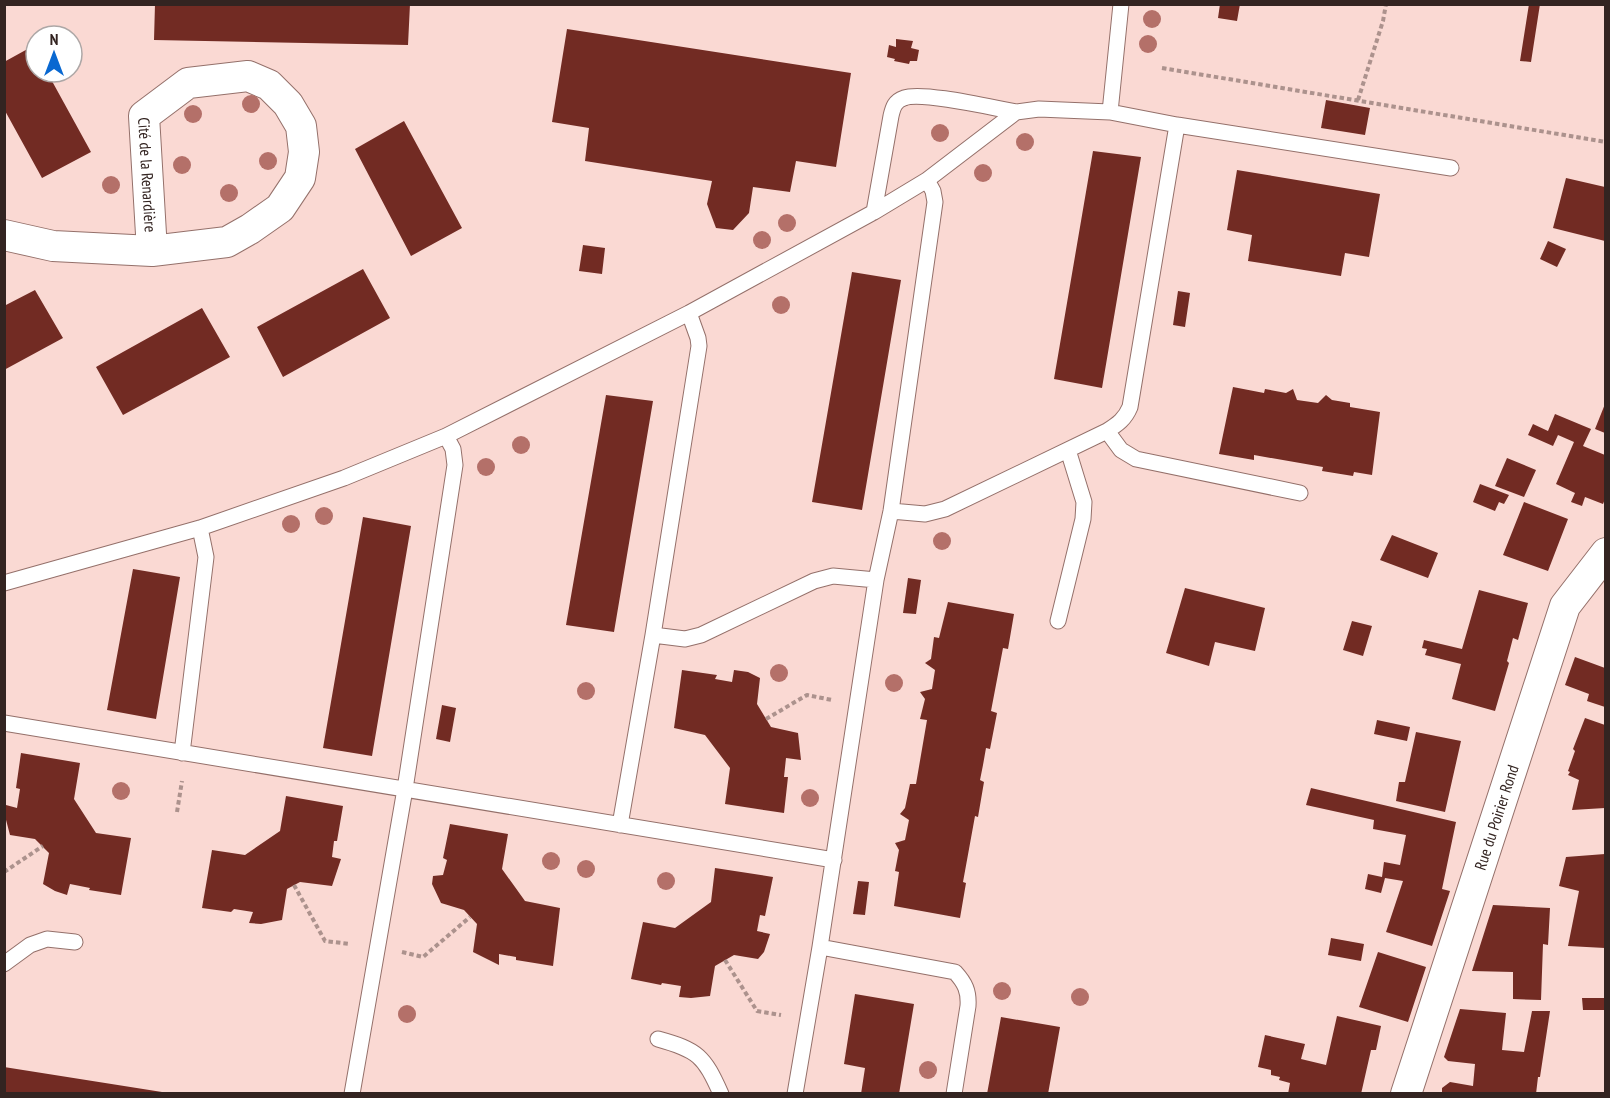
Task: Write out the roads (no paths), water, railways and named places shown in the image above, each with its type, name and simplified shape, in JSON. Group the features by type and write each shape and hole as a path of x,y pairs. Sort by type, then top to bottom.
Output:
{"street":[{"name":"Cité de la Renardière","path":"4,235 53,246 152,251 227,242 250,229 280,208 300,178 304,152 301,126 288,104 269,85 248,76 188,83 144,116 152,251"},
{"name":"Rue du Poirier Rond","path":"1406,1094 1564,606 1605,553"}],"lane":[{"path":"1110,112 1120,4"},
{"path":"874,212 894,104 903,98 922,95 1016,112 1039,109 1110,112 1177,125 1451,168"},
{"path":"4,583 200,528 344,478 446,436 689,313 874,212 927,180 1016,112"},
{"path":"891,511 925,514 945,509 1107,431 1119,424 1127,415 1177,125"},
{"path":"795,1094 834,860 876,580 891,511 935,202 933,191 927,180"},
{"path":"620,825 699,346 689,313"},
{"path":"1107,431 1121,450 1136,459 1300,493"},
{"path":"352,1094 405,789 455,465 453,449 446,436"},
{"path":"1058,621 1083,519 1084,502 1068,450"},
{"path":"182,753 206,557 200,528"},
{"path":"653,635 685,639 701,635 814,581 833,576 876,580"},
{"path":"4,723 834,860"},
{"path":"4,963 30,945 47,939 75,942"},
{"path":"820,947 955,972 969,994 969,1006 954,1094"},
{"path":"658,1039 687,1047 700,1058 710,1068 721,1094"}]}
